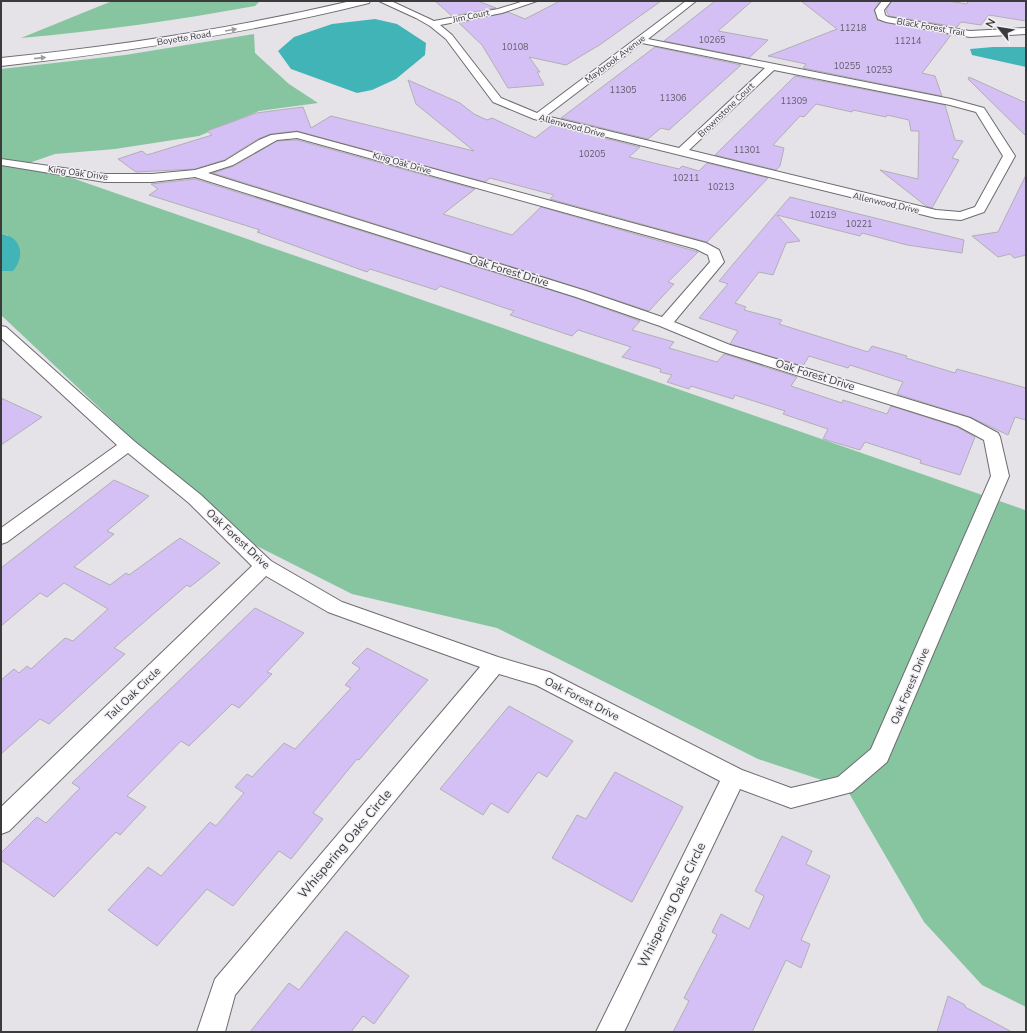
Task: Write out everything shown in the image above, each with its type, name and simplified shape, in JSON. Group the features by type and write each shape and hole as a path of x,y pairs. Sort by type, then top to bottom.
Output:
{"main road":[{"name":"Boyette Road","path":"56,44 204,23 317,1"},
{"name":"Boyette Road","path":"1,62 111,49 199,36 279,21 365,1"}],"street":[{"name":"Allenwood Drive","path":"383,1 419,16 433,24 449,38 497,100 538,117 680,153 936,214 962,216 980,209 1009,156 980,110 951,102 640,40"},
{"name":"Jim Court","path":"433,24 499,11 533,1"},
{"name":"Maybrook Avenue","path":"538,117 692,1"},
{"name":"Black Forest Trail","path":"887,1 878,10 881,17 886,19 970,34 1026,32"},
{"name":"Brownstone Court","path":"680,153 771,67"},
{"name":"King Oak Drive","path":"1,162 106,178 152,178 196,173 229,163 263,142 275,137 297,135 319,140 701,246 714,253 717,262 666,323"},
{"name":"Oak Forest Drive","path":"1,330 128,445 195,498 264,566 335,607 495,664 542,678 734,778 791,798 844,785 880,755 1000,476 992,436 964,422 855,387 724,348 666,323 581,294 196,173"},
{"path":"1,537 128,445"},
{"name":"Tall Oak Circle","path":"1,823 264,566"},
{"name":"Whispering Oaks Circle","path":"211,1032 224,988 495,664"},
{"name":"Whispering Oaks Circle","path":"610,1032 734,778"}],"green space":[{"path":"112,1 260,1 255,6 197,16 80,32 21,38"},
{"path":"254,34 255,53 289,84 318,103 259,111 199,136 115,149 55,154 29,163 1025,510 1026,1007 982,985 924,922 846,788 758,759 497,628 352,594 233,534 1,315 1,271 13,270 8,235 1,234 1,69 125,55"}],"water":[{"path":"375,19 397,24 426,43 425,55 396,79 372,90 357,93 291,69 278,51 294,37 332,24"},
{"path":"1026,47 1026,67 972,55 970,49"},
{"path":"1,234 13,239 19,248 19,259 13,271 1,271"}],"building":[{"path":"435,1 478,1 496,8 452,16"},
{"path":"560,1 661,1 601,44 566,65 529,57 540,72 537,72 544,85 508,88 482,45 459,23 508,12 525,19"},
{"path":"715,1 752,1 718,31 768,40 749,58 664,41"},
{"path":"801,1 880,1 874,10 877,20 951,35 922,73 935,76 942,96 803,68 806,64 768,56 837,29"},
{"path":"892,1 948,1 967,4 968,1 1026,1 1026,21 989,15 981,25 961,22 957,27 889,16 886,10"},
{"path":"655,47 741,65 669,130 661,128 648,139 561,118"},
{"path":"795,76 945,105 955,140 963,141 952,158 959,160 932,208 926,206 880,170 918,179 919,131 911,131 909,120 853,110 852,112 816,104 804,117 800,116 773,145 784,148 780,166 776,170 715,155"},
{"path":"969,77 1026,103 1026,136 968,79"},
{"path":"408,80 460,103 474,114 487,120 492,118 535,138 552,125 640,147 629,157 679,169 682,166 699,171 707,163 768,178 707,242 550,199 554,195 490,178 485,182 297,131 270,134 258,139 224,160 195,169 136,172 118,159 142,151 147,155 212,135 207,131 256,113 303,107 311,128 331,116 474,151 416,104"},
{"path":"297,140 475,189 443,214 512,235 541,207 698,252 668,282 674,284 649,311 213,173 234,166 277,141"},
{"path":"1026,175 1026,255 1014,258 1010,254 998,257 972,236 998,232"},
{"path":"195,179 576,298 640,321 632,330 674,342 669,348 717,362 724,354 797,377 791,386 842,403 843,400 887,414 891,406 957,427 975,437 960,475 920,463 921,460 865,442 860,450 823,439 828,429 783,414 785,411 735,395 733,399 691,386 689,389 667,382 672,375 660,372 661,369 622,357 631,347 578,330 572,336 510,315 514,311 440,286 436,290 370,269 367,272 257,232 260,230 149,195 158,189 151,184"},
{"path":"790,197 964,240 962,253 907,245 862,233 860,236 777,215 800,241 786,243 773,275 759,272 735,303 746,307 744,310 782,320 779,324 868,352 872,346 907,356 906,358 955,373 957,369 1026,388 1026,420 1015,417 1008,435 970,417 897,394 903,382 850,365 848,368 809,356 803,366 730,344 738,331 699,318 728,284 719,281"},
{"path":"1,398 42,417 1,445"},
{"path":"114,480 149,496 107,531 114,534 74,567 110,585 126,573 129,575 180,538 220,563 190,587 187,585 114,648 125,654 49,724 40,719 1,754 1,680 14,669 19,673 27,666 31,669 65,638 73,641 108,609 64,583 47,597 40,593 1,626 1,568"},
{"path":"255,608 304,633 267,672 272,674 239,708 232,704 189,746 181,741 127,796 146,807 120,835 116,832 54,897 1,860 1,853 37,817 46,823 80,788 72,783"},
{"path":"367,648 428,680 359,760 357,759 313,813 323,819 291,859 279,851 233,906 207,889 157,946 108,910 148,867 161,876 210,822 216,826 244,793 235,787 247,774 252,777 284,743 295,749 351,688 345,685 360,668 352,663"},
{"path":"509,706 573,741 547,777 538,772 508,813 491,803 483,815 440,789"},
{"path":"615,772 683,807 632,902 552,858 577,815 586,819"},
{"path":"782,836 812,851 806,864 830,876 801,940 810,944 801,968 786,960 752,1032 673,1032 689,1001 684,998 717,935 712,932 721,914 749,929 764,896 755,891"},
{"path":"346,931 409,976 374,1024 363,1016 351,1032 250,1032 289,983 299,990"},
{"path":"948,996 965,1005 965,1007 1012,1032 937,1032"}]}
